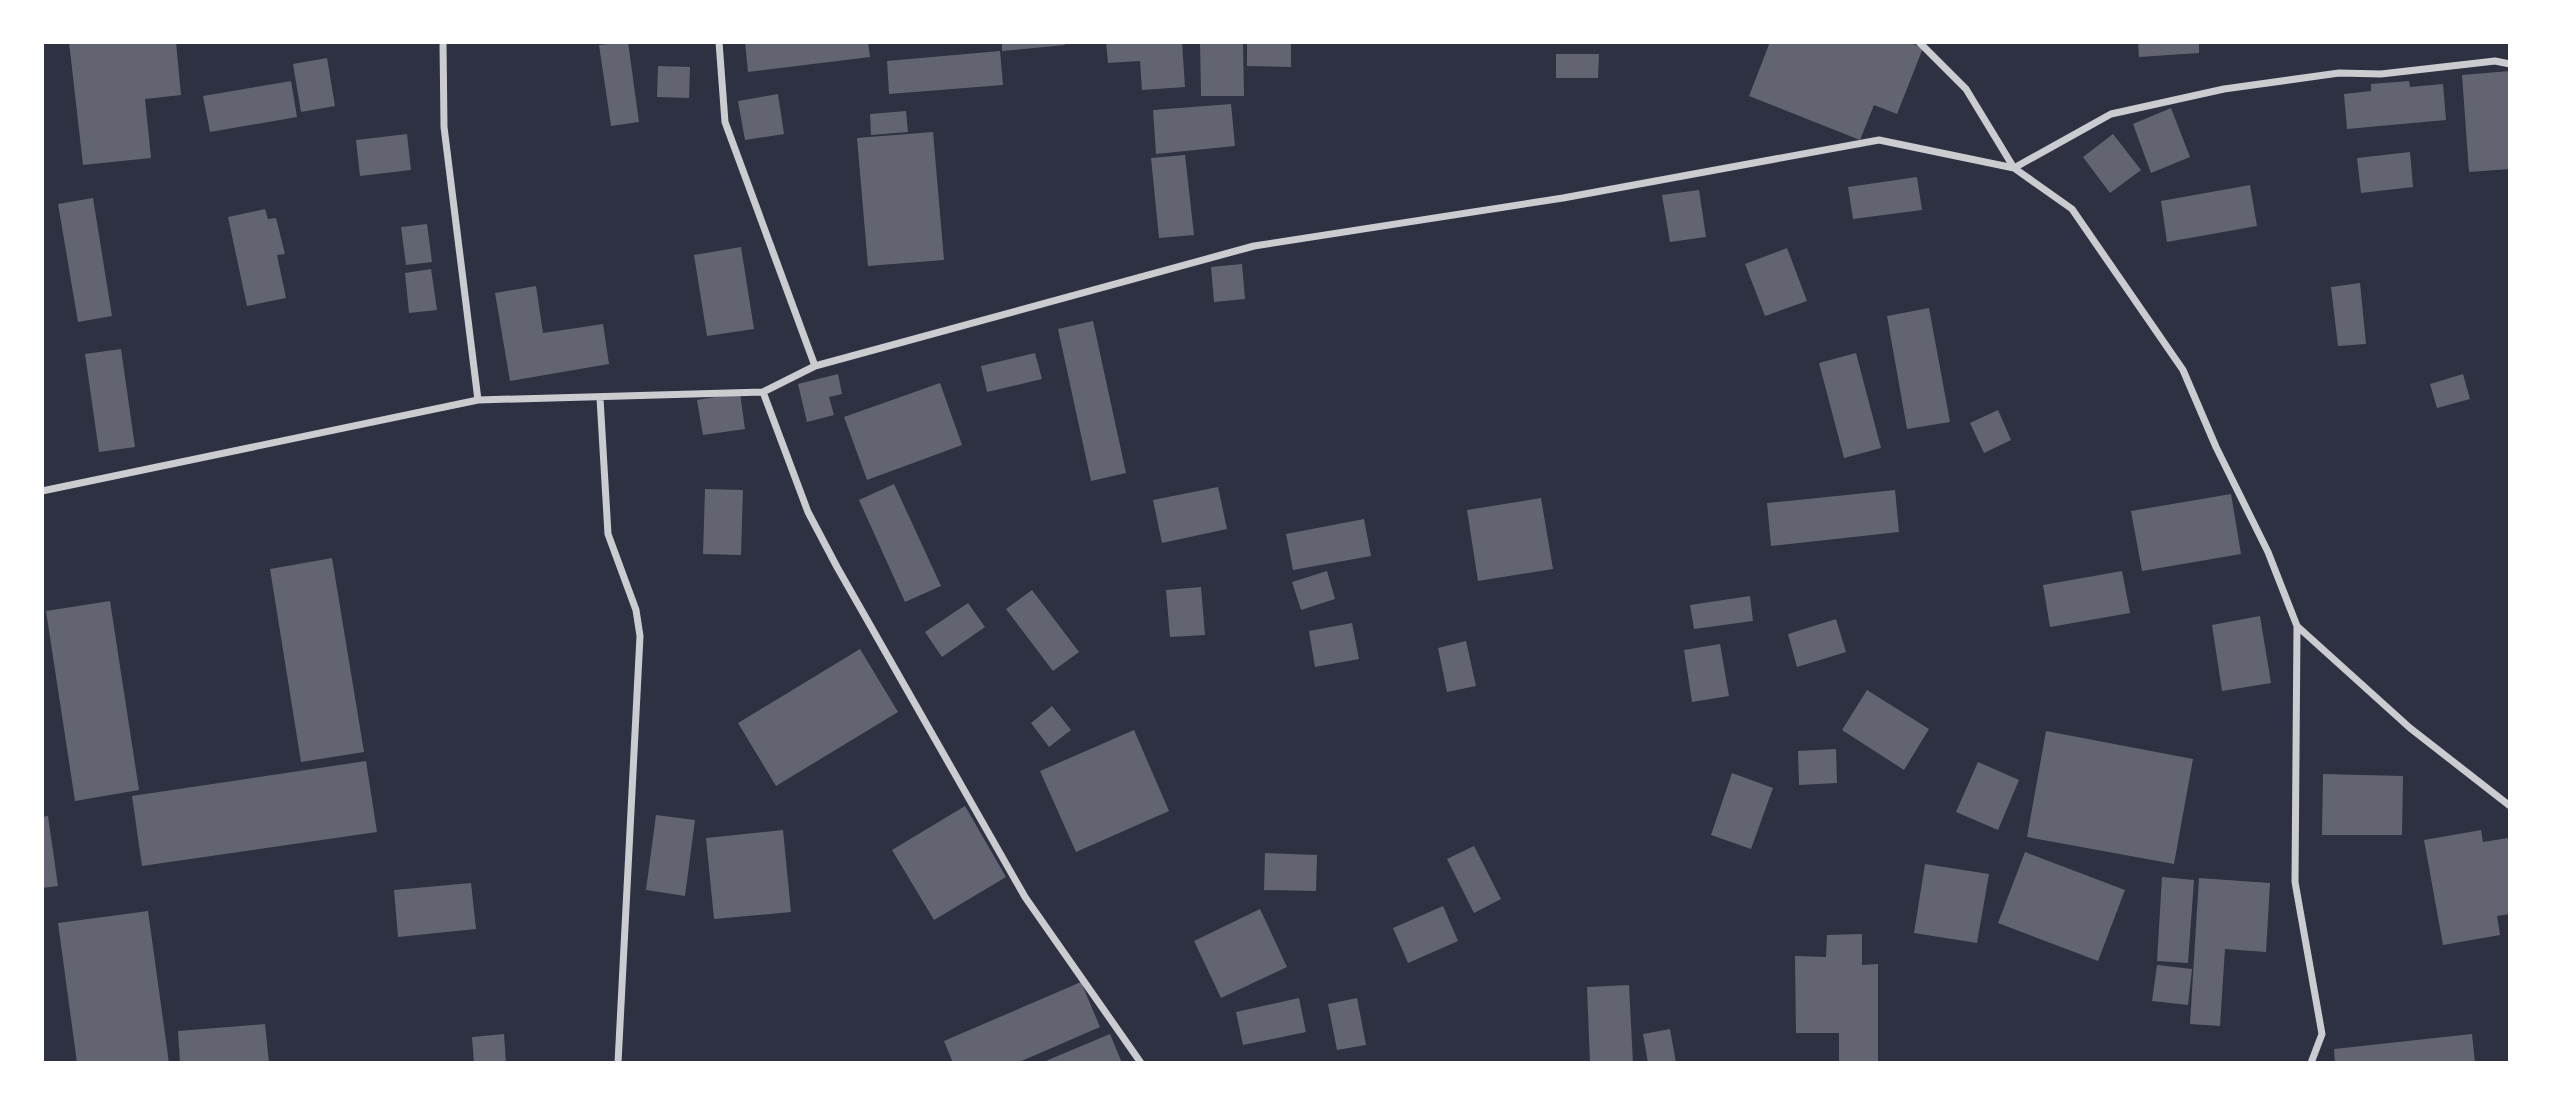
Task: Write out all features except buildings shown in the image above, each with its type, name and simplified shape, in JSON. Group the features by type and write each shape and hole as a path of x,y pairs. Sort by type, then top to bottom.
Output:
{"street":[{"path":"443,42 444,127 478,400"},
{"path":"719,42 725,122 815,366"},
{"path":"1919,42 1966,89 2014,168 2072,209 2183,370 2216,447 2268,552 2297,626 2295,882 2322,1034 2311,1063"},
{"path":"42,491 478,400 763,392 815,366 1254,246 1563,198 1879,140 2014,168 2111,114 2224,89 2339,73 2381,74 2495,61 2510,64"},
{"path":"763,392 808,512 837,567 1025,897 1141,1063"},
{"path":"600,398 608,534 636,610 640,636 618,1063"},
{"path":"2297,626 2410,727 2510,806"}]}
